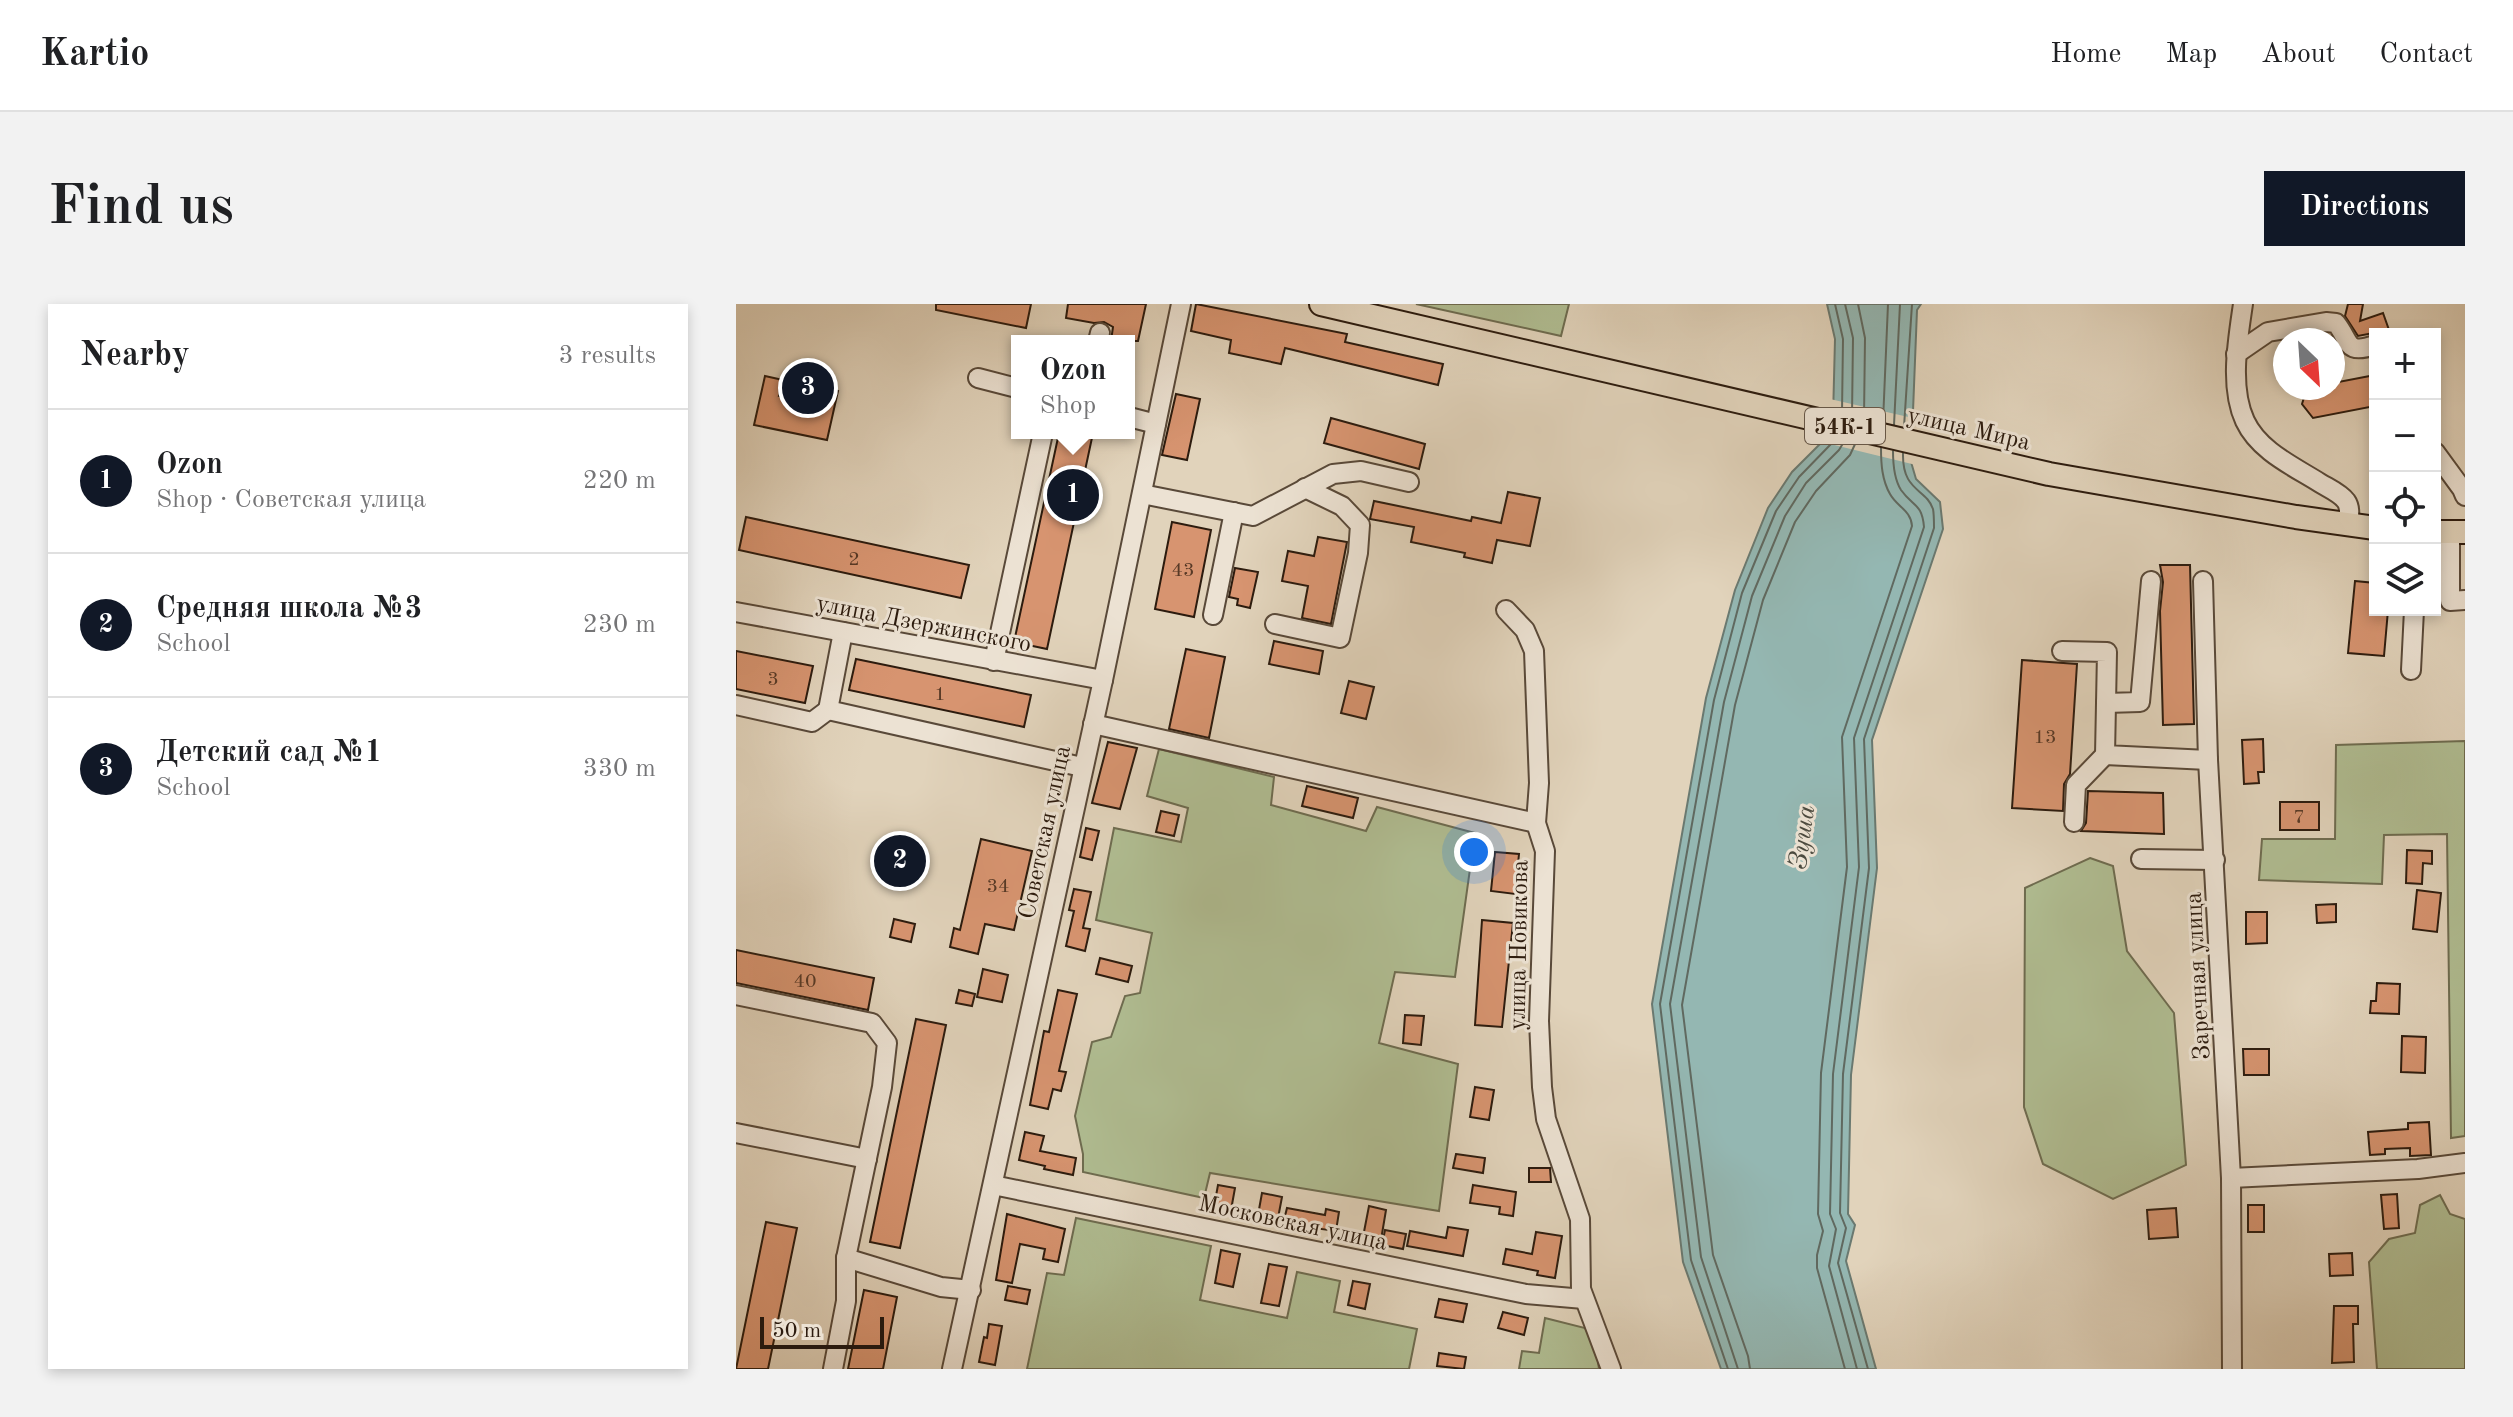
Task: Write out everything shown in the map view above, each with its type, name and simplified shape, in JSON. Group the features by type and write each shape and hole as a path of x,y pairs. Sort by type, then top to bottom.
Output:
{"main road":[{"name":"улица Мира","path":"1321,304 2049,474 2369,527"}],"street":[{"name":"Советская улица","path":"952,1369 1103,680 1181,304"},
{"path":"2243,304 2236,354 2243,418 2252,434 2274,455 2346,501 2348,525"},
{"path":"2236,354 2268,332 2326,322 2336,323 2348,345 2354,349 2369,347"},
{"path":"978,378 1011,386"},
{"path":"1135,419 1156,424"},
{"path":"994,661 1042,439"},
{"path":"2441,460 2465,496"},
{"path":"1142,494 1253,516 1333,474 1361,471 1409,482"},
{"path":"1275,624 1340,638 1358,553 1360,525 1342,506 1305,488"},
{"path":"1213,615 1234,512"},
{"path":"2450,532 2450,601 2465,600"},
{"path":"2106,703 2140,702 2151,581"},
{"name":"Заречная улица","path":"2203,581 2208,760 2231,1178 2232,1369"},
{"name":"улица Новикова","path":"1506,610 1525,630 1534,651 1539,783 1536,823 1545,851 1539,1021 1546,1119 1580,1219 1581,1289 1611,1369"},
{"name":"улица Дзержинского","path":"736,612 1103,680"},
{"path":"2411,670 2414,616"},
{"path":"736,705 812,722 828,710 843,632"},
{"path":"2062,651 2107,652 2105,755 2076,785 2074,822"},
{"path":"828,710 1082,767"},
{"path":"1093,724 1536,823"},
{"path":"2105,755 2208,760"},
{"path":"2141,859 2215,860"},
{"path":"736,995 872,1023 887,1043 882,1087 846,1258 846,1301 833,1369"},
{"path":"736,1133 867,1159"},
{"path":"2231,1178 2418,1169 2465,1163"},
{"name":"Московская улица","path":"993,1185 1526,1294 1584,1299"},
{"path":"846,1258 941,1287 971,1290"}],"green space":[{"path":"1416,304 1569,304 1561,336"},
{"path":"2465,741 2465,1136 2451,1138 2447,834 2384,835 2382,884 2259,880 2262,839 2335,839 2336,745"},
{"path":"1159,749 1274,777 1271,805 1366,831 1377,807 1475,833 1455,977 1395,972 1379,1043 1458,1064 1439,1211 1210,1173 1204,1198 1083,1172 1083,1154 1075,1116 1092,1042 1111,1037 1125,996 1140,993 1152,933 1096,920 1114,828 1181,842 1188,808 1147,796"},
{"path":"2090,858 2113,866 2127,951 2174,1013 2186,1165 2113,1199 2043,1164 2024,1107 2025,888"},
{"path":"2440,1195 2450,1214 2465,1219 2465,1369 2377,1369 2369,1262 2389,1239 2415,1233 2420,1205"},
{"path":"1076,1218 1211,1246 1200,1300 1287,1318 1297,1272 1340,1281 1334,1312 1417,1329 1409,1369 1027,1369 1047,1273 1064,1275"},
{"path":"1545,1318 1585,1328 1596,1347 1599,1369 1519,1369 1522,1351 1539,1353"}],"water":[{"name":"Зуша","path":"1827,304 1921,304 1917,310 1911,462 1916,479 1940,502 1943,529 1872,740 1877,868 1851,1075 1848,1214 1855,1225 1846,1261 1876,1369 1721,1369 1683,1262 1652,1004 1706,698 1735,590 1768,508 1792,472 1826,438 1833,418 1835,339"}],"pier":[{"path":"1830,399 1917,419 1916,465 1818,441 1830,417"}],"building":[{"path":"936,304 1031,304 1026,328 936,310"},
{"path":"1068,304 1146,304 1138,341 1135,341 1135,335 1112,335 1113,327 1104,322 1066,318"},
{"path":"1196,304 1347,334 1345,342 1443,364 1438,385 1285,348 1281,364 1229,353 1231,340 1191,331"},
{"path":"2348,304 2363,304 2360,321 2383,313 2388,328 2369,328 2369,334 2358,336 2345,316"},
{"path":"765,376 783,380 779,396 816,403 819,387 838,391 827,440 754,425"},
{"path":"2369,376 2369,407 2313,418 2302,404 2303,400 2345,400 2345,381"},
{"path":"1176,394 1200,399 1187,460 1162,455"},
{"path":"1331,418 1425,444 1419,469 1324,443"},
{"path":"1058,439 1092,439 1047,649 1014,642"},
{"path":"1508,492 1540,498 1530,546 1497,540 1492,563 1464,557 1465,553 1411,542 1414,527 1370,519 1374,501 1471,521 1472,517 1501,523"},
{"path":"746,517 969,565 961,598 739,550"},
{"path":"1172,522 1211,530 1194,617 1155,609"},
{"path":"1318,537 1347,542 1331,624 1302,618 1308,586 1282,581 1288,551 1314,556"},
{"path":"2160,565 2190,565 2194,724 2163,725 2160,611 2163,582"},
{"path":"1235,568 1258,572 1250,608 1237,605 1238,599 1229,597"},
{"path":"2355,581 2369,582 2369,616 2387,616 2384,656 2348,653"},
{"path":"1274,641 1323,651 1319,674 1269,664"},
{"path":"1186,649 1225,657 1209,738 1169,729"},
{"path":"736,651 813,666 805,703 736,689"},
{"path":"856,659 1031,695 1024,727 849,690"},
{"path":"2022,660 2077,664 2070,774 2064,784 2063,811 2012,808"},
{"path":"1349,681 1374,687 1366,719 1341,713"},
{"path":"2263,739 2264,772 2258,772 2259,783 2244,784 2242,740"},
{"path":"1108,742 1137,748 1120,809 1092,803"},
{"path":"1307,786 1358,798 1353,818 1302,806"},
{"path":"2088,791 2163,793 2164,834 2081,831 2086,823"},
{"path":"2280,802 2319,802 2319,830 2280,830"},
{"path":"1161,811 1179,815 1174,836 1156,832"},
{"path":"1086,828 1099,831 1092,860 1080,857"},
{"path":"981,839 1032,851 1014,930 985,924 978,954 950,947 954,928 960,930"},
{"path":"2407,850 2432,851 2432,864 2423,863 2422,884 2406,883"},
{"path":"1495,852 1519,854 1515,894 1491,891"},
{"path":"1074,889 1091,892 1083,928 1090,929 1085,951 1066,946 1074,911 1069,910"},
{"path":"2417,890 2441,893 2437,932 2413,929"},
{"path":"2336,904 2336,922 2317,923 2316,905"},
{"path":"2246,912 2267,912 2267,943 2246,944"},
{"path":"894,919 915,924 911,942 890,937"},
{"path":"1482,920 1513,923 1502,1027 1475,1025"},
{"path":"736,950 874,978 868,1010 736,983"},
{"path":"1100,958 1132,966 1128,982 1096,974"},
{"path":"983,969 1008,975 1002,1002 977,997"},
{"path":"2377,983 2400,984 2399,1014 2370,1013 2371,1001 2376,1001"},
{"path":"959,990 975,994 972,1006 956,1003"},
{"path":"1058,990 1077,994 1059,1071 1066,1072 1061,1091 1053,1089 1048,1109 1030,1105 1044,1031 1049,1032"},
{"path":"1405,1015 1424,1016 1421,1045 1403,1043"},
{"path":"916,1019 946,1025 900,1248 870,1242"},
{"path":"2402,1036 2426,1037 2425,1073 2401,1072"},
{"path":"2243,1049 2269,1049 2269,1075 2244,1075"},
{"path":"1475,1087 1494,1090 1489,1120 1470,1117"},
{"path":"2429,1122 2431,1155 2410,1156 2410,1148 2385,1149 2385,1154 2370,1155 2368,1132 2408,1129 2408,1123"},
{"path":"1025,1132 1044,1136 1040,1151 1076,1158 1073,1175 1019,1160"},
{"path":"1456,1154 1485,1158 1483,1173 1453,1168"},
{"path":"1529,1168 1550,1168 1551,1182 1529,1182"},
{"path":"1218,1185 1235,1188 1231,1210 1214,1207"},
{"path":"1473,1185 1516,1192 1513,1216 1499,1214 1500,1207 1470,1203"},
{"path":"1262,1193 1282,1197 1278,1218 1258,1215"},
{"path":"2397,1194 2399,1228 2384,1229 2381,1195"},
{"path":"2248,1205 2264,1205 2264,1232 2248,1232"},
{"path":"1369,1206 1386,1210 1381,1240 1363,1237"},
{"path":"1287,1208 1325,1215 1326,1209 1339,1212 1336,1231 1283,1224"},
{"path":"2176,1208 2178,1237 2149,1239 2147,1210"},
{"path":"1007,1214 1065,1229 1058,1262 1043,1259 1045,1249 1020,1244 1012,1283 996,1280"},
{"path":"766,1222 797,1228 768,1369 736,1369"},
{"path":"1448,1227 1468,1230 1463,1256 1407,1246 1410,1231 1446,1238"},
{"path":"1385,1230 1406,1234 1403,1249 1382,1245"},
{"path":"1536,1232 1562,1236 1555,1278 1503,1264 1506,1249 1532,1254"},
{"path":"1221,1250 1240,1254 1233,1287 1215,1283"},
{"path":"2352,1253 2353,1275 2330,1276 2329,1254"},
{"path":"1269,1264 1287,1267 1279,1306 1261,1303"},
{"path":"1353,1281 1370,1284 1365,1309 1348,1305"},
{"path":"1008,1286 1030,1290 1027,1304 1005,1300"},
{"path":"864,1290 897,1297 883,1369 848,1369"},
{"path":"1439,1299 1467,1304 1463,1322 1435,1317"},
{"path":"2334,1306 2358,1306 2358,1324 2353,1324 2354,1362 2332,1363"},
{"path":"1503,1312 1528,1318 1524,1335 1498,1328"},
{"path":"989,1324 1002,1326 995,1365 979,1362"},
{"path":"1439,1353 1466,1357 1464,1369 1437,1366"}],"place":[{"name":"Детский сад №1","path":"808,388"},
{"name":"Ozon","path":"1073,495"},
{"name":"Средняя школа №3","path":"900,861"}]}
